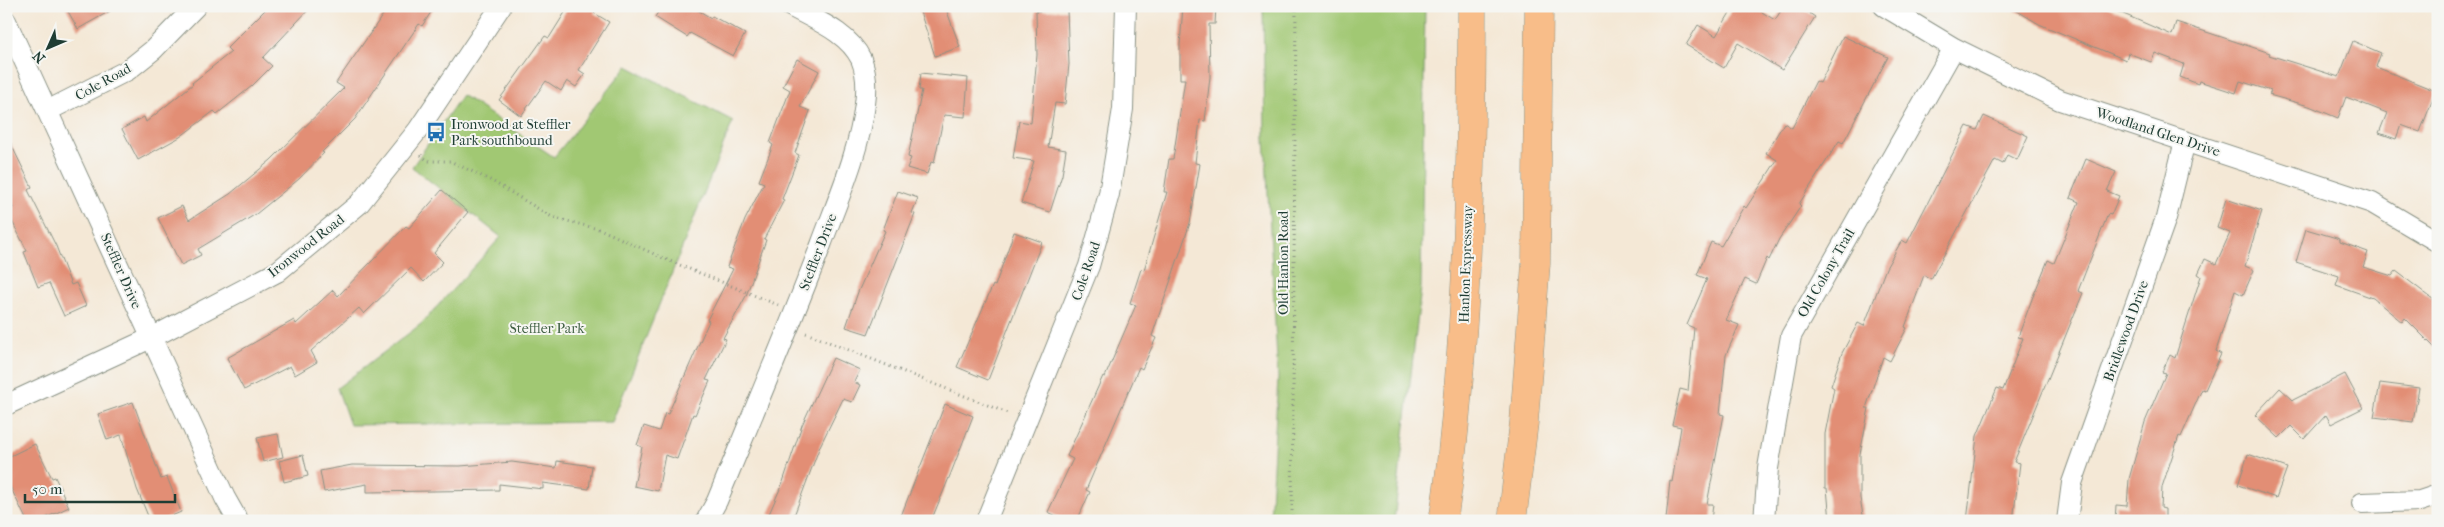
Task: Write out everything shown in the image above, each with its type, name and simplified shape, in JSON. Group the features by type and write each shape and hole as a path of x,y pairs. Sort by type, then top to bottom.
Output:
{"highway":[{"name":"Hanlon Expressway","path":"1443,521 1455,424 1465,305 1472,94 1472,6"},
{"path":"1512,521 1524,422 1536,263 1539,6"}],"street":[{"name":"Cole Road","path":"49,110 128,70 178,27 196,6"},
{"name":"Ironwood Road","path":"6,405 152,337 277,272 359,204 418,130 501,6"},
{"name":"Steffler Drive","path":"706,521 717,501 792,319 850,167 862,125 866,85 861,59 839,33 790,6"},
{"name":"Cole Road","path":"986,521 1089,266 1110,194 1123,108 1126,6"},
{"name":"Woodland Glen Drive","path":"1884,6 1954,48 2060,100 2372,202 2438,242"},
{"name":"Steffler Drive","path":"6,21 49,110 225,498 238,521"},
{"name":"Old Colony Trail","path":"1764,521 1768,468 1790,336 1954,48"},
{"name":"Bridlewood Drive","path":"2067,521 2072,483 2166,218 2186,141"},
{"path":"2362,503 2420,501 2438,495"}],"path":[{"name":"Old Hanlon Road","path":"1292,521 1296,6"},
{"path":"420,155 428,161 450,161 492,181 552,217 609,232 792,319 1026,421"}],"green space":[{"path":"1263,6 1425,6 1421,288 1394,521 1270,521 1278,378 1265,138"},
{"name":"Steffler Park","path":"627,66 733,121 612,422 350,425 337,388 421,324 501,237 412,167 462,95 554,157"}],"building":[{"path":"65,6 119,6 78,29"},
{"path":"269,6 312,6 263,58 272,66 252,86 217,114 214,111 180,137 138,160 122,129 144,117 146,122 193,84 231,52 227,48"},
{"path":"389,6 435,6 422,26 419,24 355,119 322,152 324,153 299,179 256,214 198,249 201,255 181,265 158,218 182,206 189,220 230,194 271,160 344,88 336,83"},
{"path":"569,6 598,6 594,13 609,22 579,70 585,74 576,87 567,81 561,91 546,81 521,116 499,100 545,36 549,38"},
{"path":"662,6 691,6 745,34 733,56 690,33 687,37 655,17"},
{"path":"918,6 945,6 960,47 935,56"},
{"path":"1183,6 1216,6 1215,24 1209,24 1210,77 1205,121 1200,120 1195,163 1200,164 1190,223 1152,336 1156,338 1142,369 1139,367 1086,490 1090,492 1077,521 1067,521 1048,512 1073,459 1067,456 1103,376 1105,377 1136,305 1130,303 1141,269 1144,270 1167,192 1164,192 1169,159 1173,159 1185,79 1180,79"},
{"path":"1734,6 1752,6 1775,20 1784,6 1799,6 1815,17 1782,70 1738,43 1724,68 1686,45 1698,25 1716,36"},
{"path":"2009,6 2105,6 2172,35 2176,22 2270,53 2269,55 2339,77 2353,41 2381,53 2376,67 2436,91 2420,132 2401,125 2396,139 2379,133 2387,113 2346,97 2338,118 2309,106 2269,95 2271,91 2240,81 2236,93 2199,81 2198,84 2180,77 2184,64 2155,53 2151,62 2128,53 2126,60 2039,24"},
{"path":"1067,10 1069,64 1065,104 1055,103 1048,147 1066,150 1062,175 1050,212 1021,203 1034,161 1013,158 1019,121 1031,123 1037,55 1036,11"},
{"path":"1843,36 1888,57 1843,143 1839,141 1799,204 1801,206 1779,239 1769,260 1767,258 1756,284 1745,279 1726,320 1739,325 1726,355 1720,414 1724,415 1707,504 1713,504 1711,521 1666,519 1670,481 1672,482 1681,427 1672,425 1680,389 1688,391 1694,328 1687,325 1707,279 1697,275 1711,242 1721,246 1744,206 1746,208 1777,160 1766,153 1784,123 1792,128 1816,81 1820,83"},
{"path":"797,59 819,71 800,107 810,111 795,153 799,155 782,199 784,200 764,239 766,240 746,296 723,338 726,339 706,380 710,381 695,415 693,414 677,459 665,455 658,491 634,486 642,447 637,445 644,426 659,431 665,413 668,414 709,321 707,320 733,269 727,267 745,220 764,183 759,181 773,145 770,143 790,90 783,86"},
{"path":"921,73 968,78 965,117 944,115 934,163 931,162 927,174 907,168 911,158 908,157 922,90 919,90"},
{"path":"1984,116 2028,136 2017,160 2007,155 2003,164 1995,160 1931,279 1924,275 1905,327 1907,328 1890,361 1883,357 1866,408 1869,408 1860,454 1860,498 1864,521 1830,521 1827,488 1825,488 1825,434 1834,388 1831,386 1842,353 1858,323 1864,326 1886,268 1902,240 1907,243 1967,126 1977,130"},
{"path":"6,134 32,187 28,190 56,246 71,285 76,283 86,306 64,316 49,283 38,287 24,252 27,251 7,211 13,208 6,193"},
{"path":"2086,159 2116,172 2107,191 2119,196 2111,215 2108,214 2078,291 2083,293 2014,462 2020,463 2013,521 1967,521 1977,436 1997,388 2003,390 2023,338 2018,337 2032,299 2048,260 2054,263 2079,202 2070,198"},
{"path":"442,190 468,212 434,253 443,262 424,282 411,268 364,314 359,308 311,351 317,362 295,375 290,366 244,390 227,358 294,320 296,324 333,290 338,296 406,226 409,228"},
{"path":"898,191 918,198 912,213 915,214 868,334 846,327 858,292 885,231 883,230"},
{"path":"2226,199 2262,211 2245,266 2254,270 2243,295 2235,291 2216,351 2221,354 2205,390 2202,389 2181,437 2179,436 2162,487 2161,508 2165,509 2165,521 2115,521 2116,505 2127,506 2129,479 2145,422 2166,373 2162,372 2170,355 2175,358 2201,276 2198,274 2205,259 2216,264 2230,233 2217,228"},
{"path":"2306,229 2340,239 2340,242 2368,252 2363,267 2392,276 2396,271 2438,303 2438,351 2405,318 2402,322 2373,298 2336,285 2339,276 2296,262"},
{"path":"1014,232 1042,242 988,380 957,367 993,285 995,286"},
{"path":"833,358 860,370 854,382 860,385 852,402 843,399 820,446 792,521 786,521 769,514 783,482 802,425"},
{"path":"2345,374 2363,408 2331,424 2326,415 2304,439 2291,426 2279,438 2255,415 2280,388 2293,400"},
{"path":"2380,383 2419,388 2413,422 2374,417"},
{"path":"133,402 161,479 167,477 181,512 160,521 150,521 137,489 121,435 107,440 98,414"},
{"path":"945,404 973,416 951,473 931,521 899,521"},
{"path":"278,434 283,457 263,462 257,438"},
{"path":"35,444 52,478 55,477 69,507 39,521 27,521 6,478 6,458"},
{"path":"2248,454 2287,468 2276,498 2238,485"},
{"path":"303,455 308,476 284,482 279,461"},
{"path":"557,461 592,466 589,489 543,483 543,489 499,484 499,490 367,492 367,484 324,492 320,471 352,465 460,466 512,462 556,468"}],"place":[{"name":"Ironwood at Steffler Park southbound","path":"436,132"}]}
